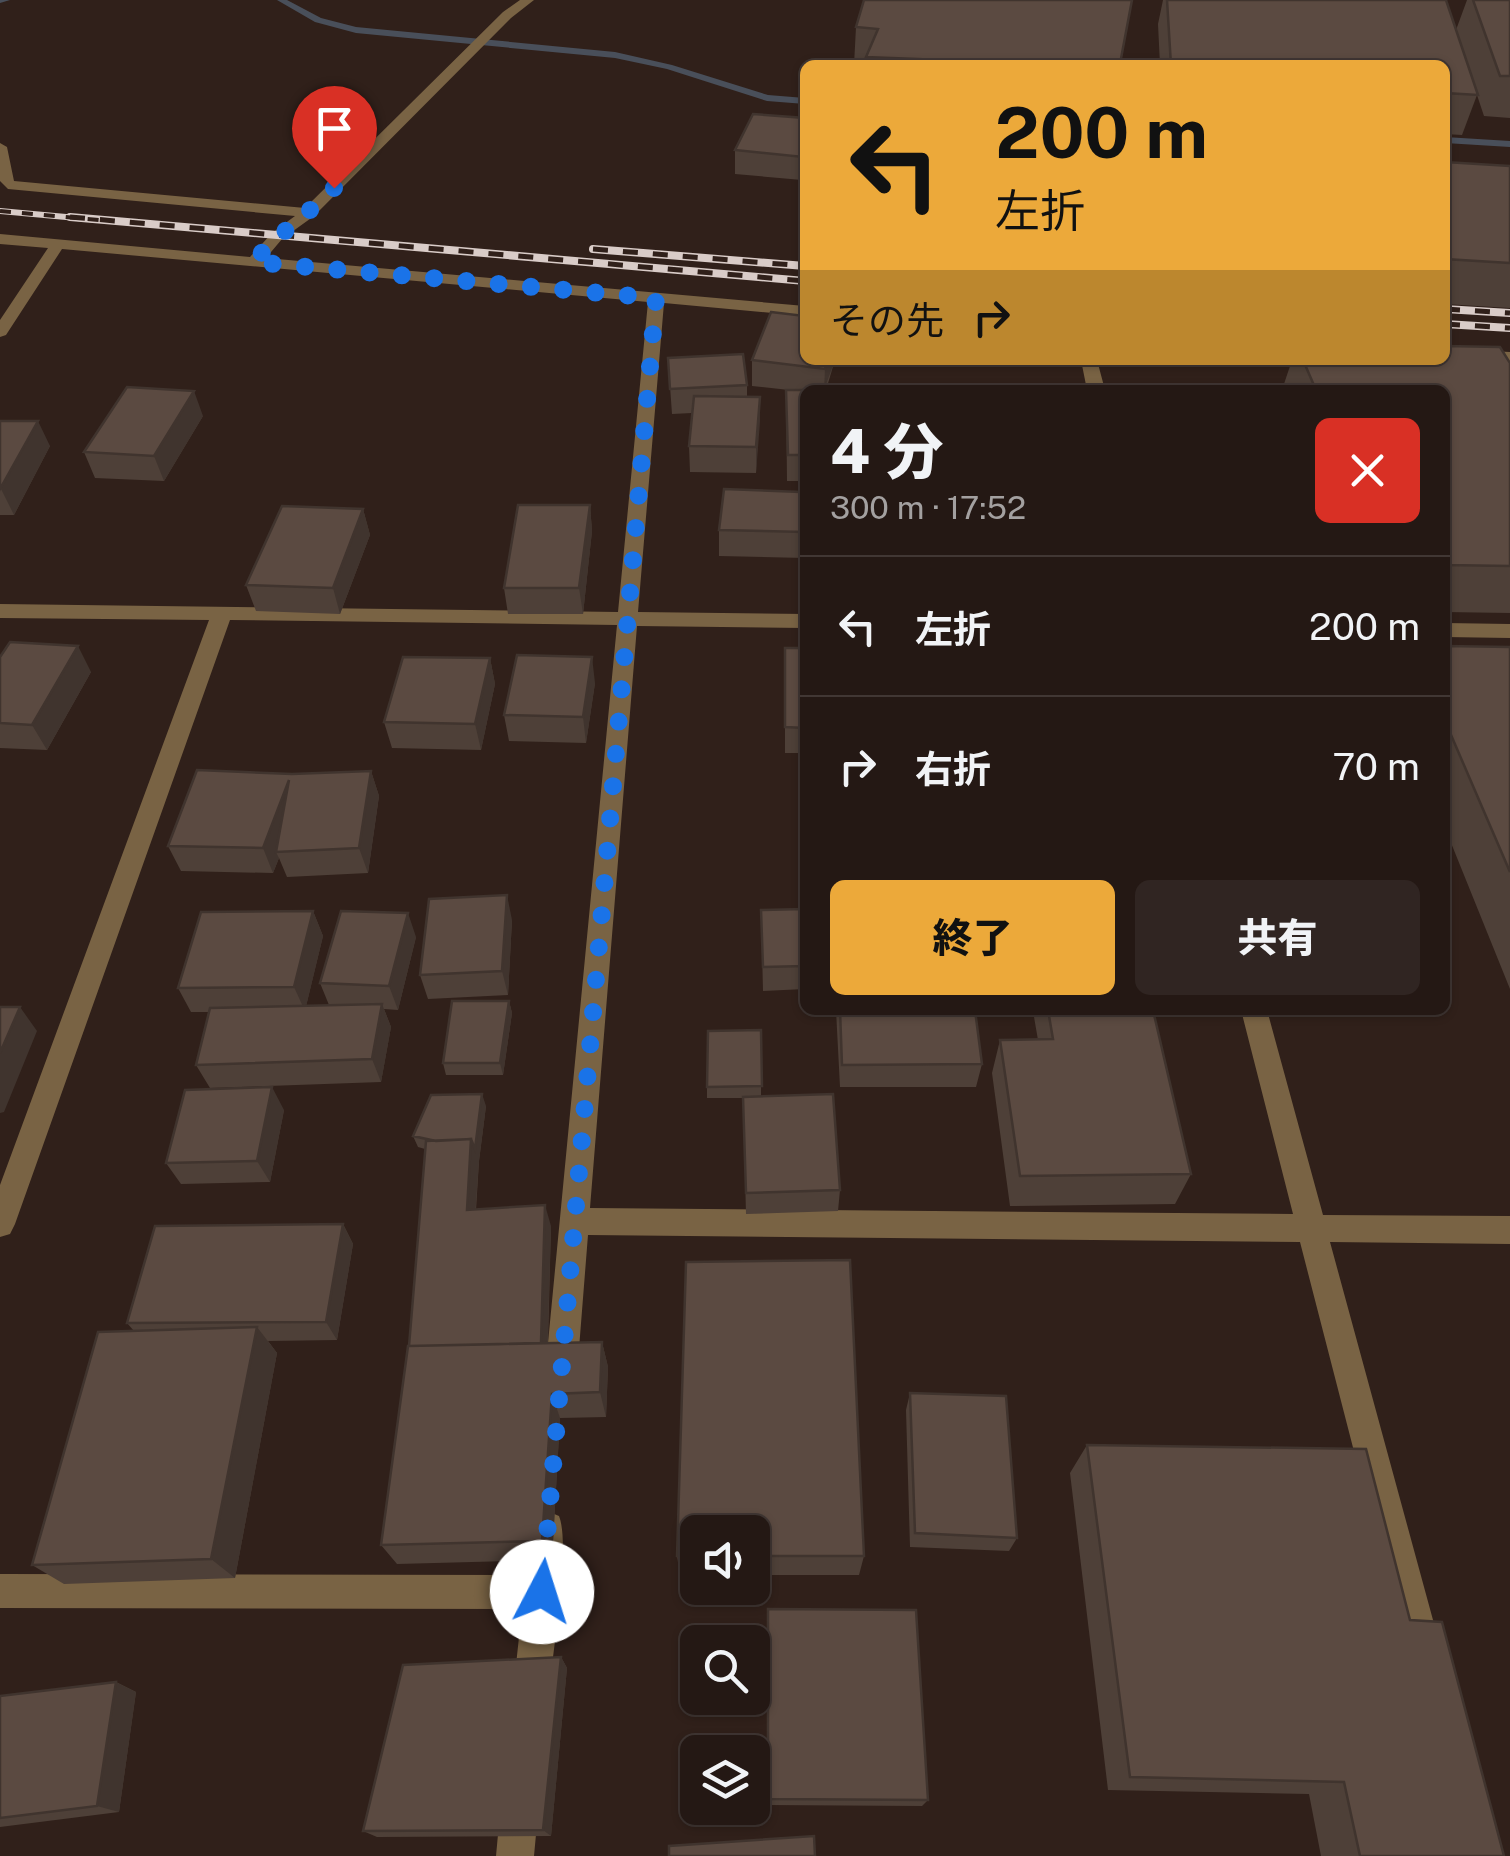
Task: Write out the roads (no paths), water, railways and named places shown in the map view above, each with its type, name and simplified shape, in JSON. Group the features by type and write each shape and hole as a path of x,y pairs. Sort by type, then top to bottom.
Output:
{"street":[{"path":"253,262 290,224 309,213 506,15 528,0"},
{"path":"0,147 8,185 309,213"},
{"path":"0,239 800,310"},
{"path":"0,332 58,245"},
{"path":"559,1397 656,298"},
{"path":"1450,354 1503,357 1510,380"},
{"path":"0,610 800,621"},
{"path":"0,1224 222,614"},
{"path":"1450,630 1510,631"},
{"path":"1255,1015 1432,1684"},
{"path":"575,1221 1510,1230"},
{"path":"528,1724 550,1494"},
{"path":"0,1591 542,1592"},
{"path":"515,1856 524,1762"}],"waterway":[{"path":"0,1 6,0"},
{"path":"281,0 318,20 356,30 615,55 669,67 767,98 800,101"},
{"path":"1450,140 1510,144"}],"railway":[{"path":"0,211 99,220"},
{"path":"70,217 800,281"},
{"path":"593,249 800,266"},
{"path":"1450,309 1510,313"},
{"path":"1450,324 1510,328"}]}
